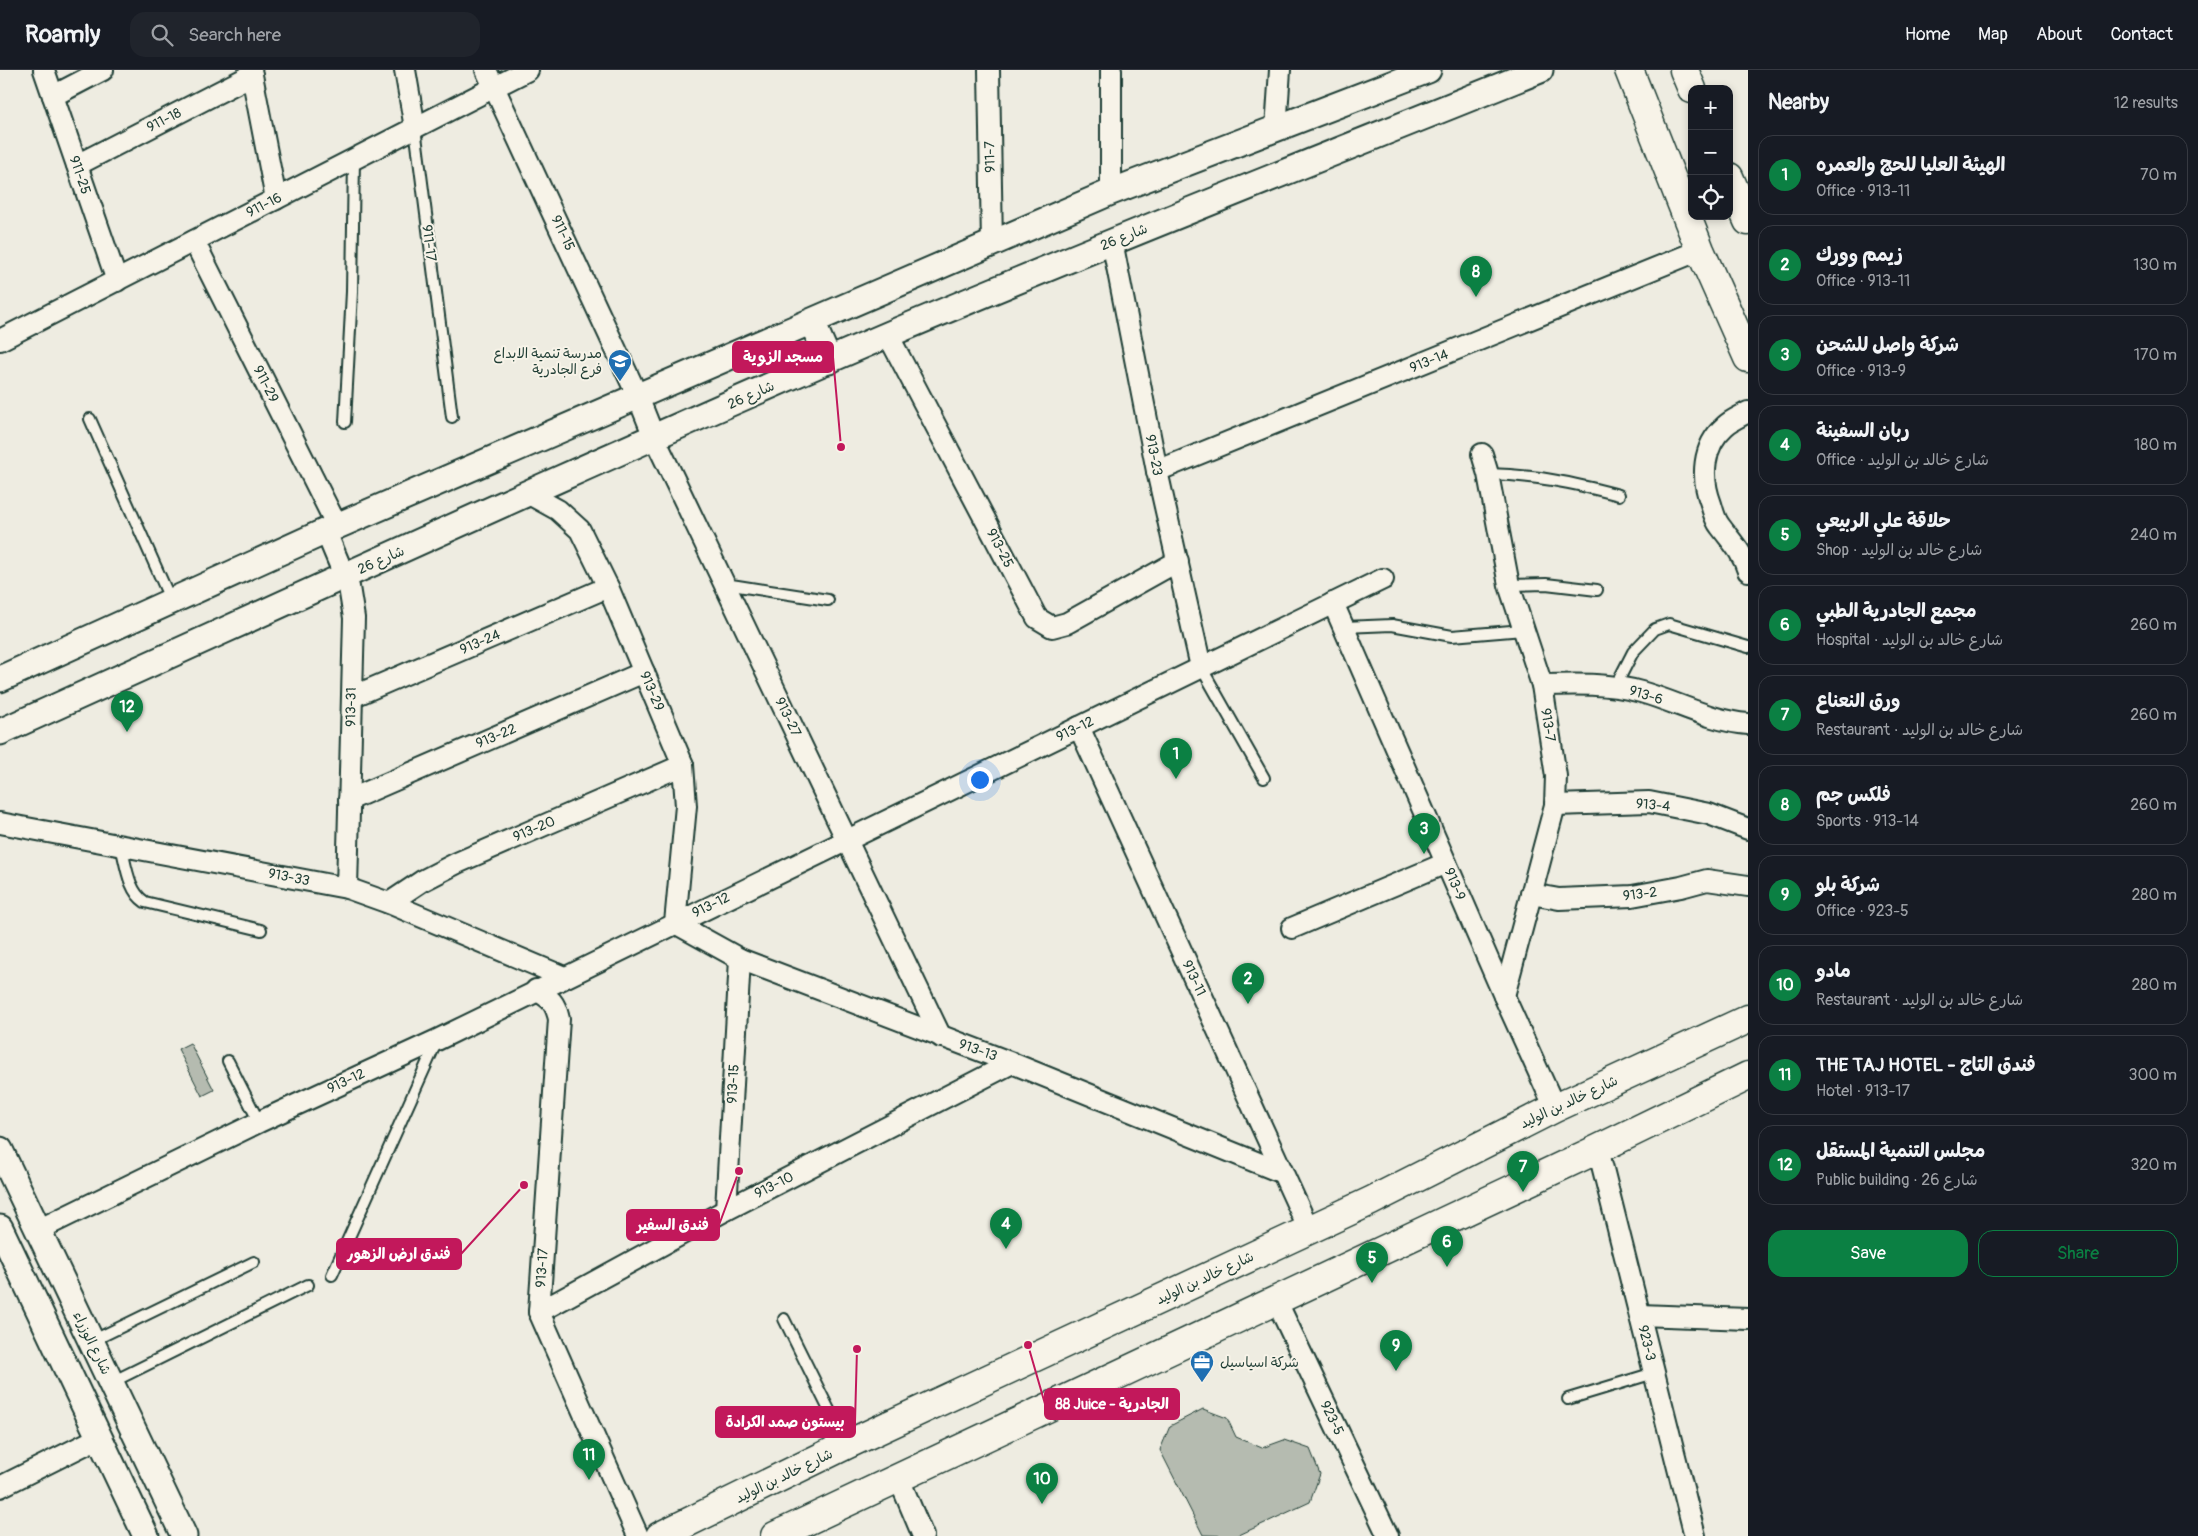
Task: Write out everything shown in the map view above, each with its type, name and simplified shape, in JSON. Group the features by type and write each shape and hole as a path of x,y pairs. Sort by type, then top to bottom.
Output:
{"main road":[{"path":"1629,70 1700,250 1748,358"},
{"path":"1684,70 1690,85"},
{"path":"1733,186 1748,221"},
{"name":"شارع خالد بن الوليد","path":"660,1536 846,1445 1309,1230 1555,1108 1748,1019"},
{"path":"775,1536 1598,1149 1748,1076"}],"street":[{"name":"911-25","path":"44,70 117,281"},
{"path":"53,96 103,70"},
{"name":"911-17","path":"405,70 415,128"},
{"name":"911-16","path":"0,340 415,128 491,79 528,70"},
{"name":"911-7","path":"989,70 992,245"},
{"path":"1110,70 1111,192"},
{"path":"1276,129 1280,70"},
{"path":"0,679 332,529 1111,192 1428,70"},
{"name":"شارع 26","path":"0,732 654,437 888,335 1112,241 1540,70"},
{"path":"251,72 276,199"},
{"name":"911-18","path":"77,165 251,72"},
{"name":"911-15","path":"491,79 638,397"},
{"name":"911-29","path":"194,241 332,529"},
{"name":"913-23","path":"1112,241 1157,472 1201,667"},
{"name":"913-14","path":"1157,472 1700,250"},
{"path":"812,322 829,361"},
{"name":"913-25","path":"888,335 1037,618 1052,627 1067,623 1178,560"},
{"name":"913-27","path":"638,397 654,437 941,1037"},
{"path":"1748,412 1724,426 1711,446 1705,462 1705,488 1718,524 1732,538 1748,571"},
{"name":"913-7","path":"1482,454 1488,474 1509,585 1542,685 1556,776 1555,804 1504,996"},
{"name":"913-29","path":"529,494 558,510 580,530 608,587 683,764 686,806 675,923"},
{"name":"913-31","path":"332,529 351,597 354,618 347,888"},
{"name":"913-12","path":"38,1230 259,1122 437,1040 536,990 1383,579"},
{"name":"913-24","path":"352,696 608,587"},
{"name":"913-9","path":"1333,603 1504,996 1555,1108"},
{"name":"913-22","path":"349,800 644,672"},
{"name":"913-6","path":"1542,685 1578,684 1615,687 1642,692 1716,718 1748,724"},
{"name":"913-11","path":"1079,727 1309,1230"},
{"name":"913-20","path":"389,903 422,881 458,863 683,764"},
{"name":"913-4","path":"1555,804 1649,802 1709,814 1748,829"},
{"name":"913-33","path":"0,823 347,888 389,903 564,977"},
{"path":"1292,928 1446,863"},
{"name":"913-2","path":"1531,894 1559,899 1632,896 1680,888 1707,880 1748,886"},
{"name":"913-13","path":"675,923 740,959 1012,1063 1283,1173"},
{"name":"913-15","path":"726,1210 740,959"},
{"name":"913-17","path":"536,990 548,997 556,1006 559,1019 539,1312 638,1536"},
{"name":"913-10","path":"539,1312 726,1210 1012,1063"},
{"name":"923-3","path":"1598,1149 1695,1536"},
{"name":"شارع الوزراء","path":"0,1150 184,1536"},
{"path":"2,1238 100,1437 146,1536"},
{"name":"923-5","path":"1276,1300 1388,1536"},
{"path":"1640,1315 1748,1319"},
{"path":"79,1396 111,1383"},
{"path":"0,1487 100,1437"},
{"path":"900,1478 923,1536"}],"lane":[{"name":"911-17","path":"415,128 452,417"},
{"path":"345,422 352,292 354,160"},
{"path":"90,419 171,601"},
{"path":"1488,474 1525,475 1564,480 1619,495"},
{"path":"725,584 828,600"},
{"path":"1509,585 1546,584 1597,590"},
{"path":"1615,687 1633,652 1654,629 1668,624 1748,647"},
{"path":"1344,627 1392,625 1452,636 1523,630"},
{"path":"1201,667 1264,778"},
{"path":"121,846 133,889 138,897 145,902 261,930"},
{"path":"332,1275 437,1040"},
{"path":"228,1061 259,1122"},
{"path":"92,1342 254,1262"},
{"path":"111,1383 308,1285"},
{"path":"784,1320 846,1445"},
{"path":"1568,1399 1654,1373"}],"building":[{"path":"190,1043 214,1090 202,1096 178,1049"},
{"path":"1203,1409 1227,1418 1236,1437 1262,1448 1284,1440 1310,1449 1320,1474 1310,1502 1237,1536 1203,1535 1160,1450 1170,1426"}],"place":[{"name":"فلكس جم","path":"1476,297"},
{"name":"مدرسة تنمية الابداع فرع الجادرية","path":"620,382"},
{"name":"مسجد الزوية","path":"841,447"},
{"name":"مجلس التنمية المستقل","path":"127,732"},
{"name":"الهيئة العليا للحج والعمره","path":"1176,779"},
{"name":"شركة واصل للشحن","path":"1424,854"},
{"name":"زيمم وورك","path":"1248,1004"},
{"name":"فندق السفير","path":"739,1171"},
{"name":"فندق ارض الزهور","path":"524,1185"},
{"name":"ورق النعناع","path":"1523,1192"},
{"name":"ربان السفينة","path":"1006,1249"},
{"name":"مجمع الجادرية الطبي","path":"1447,1267"},
{"name":"حلاقة علي الربيعي","path":"1372,1283"},
{"name":"88 Juice - الجادرية","path":"1028,1345"},
{"name":"بيستون صمد الكرادة","path":"857,1349"},
{"name":"شركة بلو","path":"1396,1371"},
{"name":"شركة اسياسيل","path":"1202,1383"},
{"name":"THE TAJ HOTEL - فندق التاج","path":"589,1480"},
{"name":"مادو","path":"1042,1504"}]}
